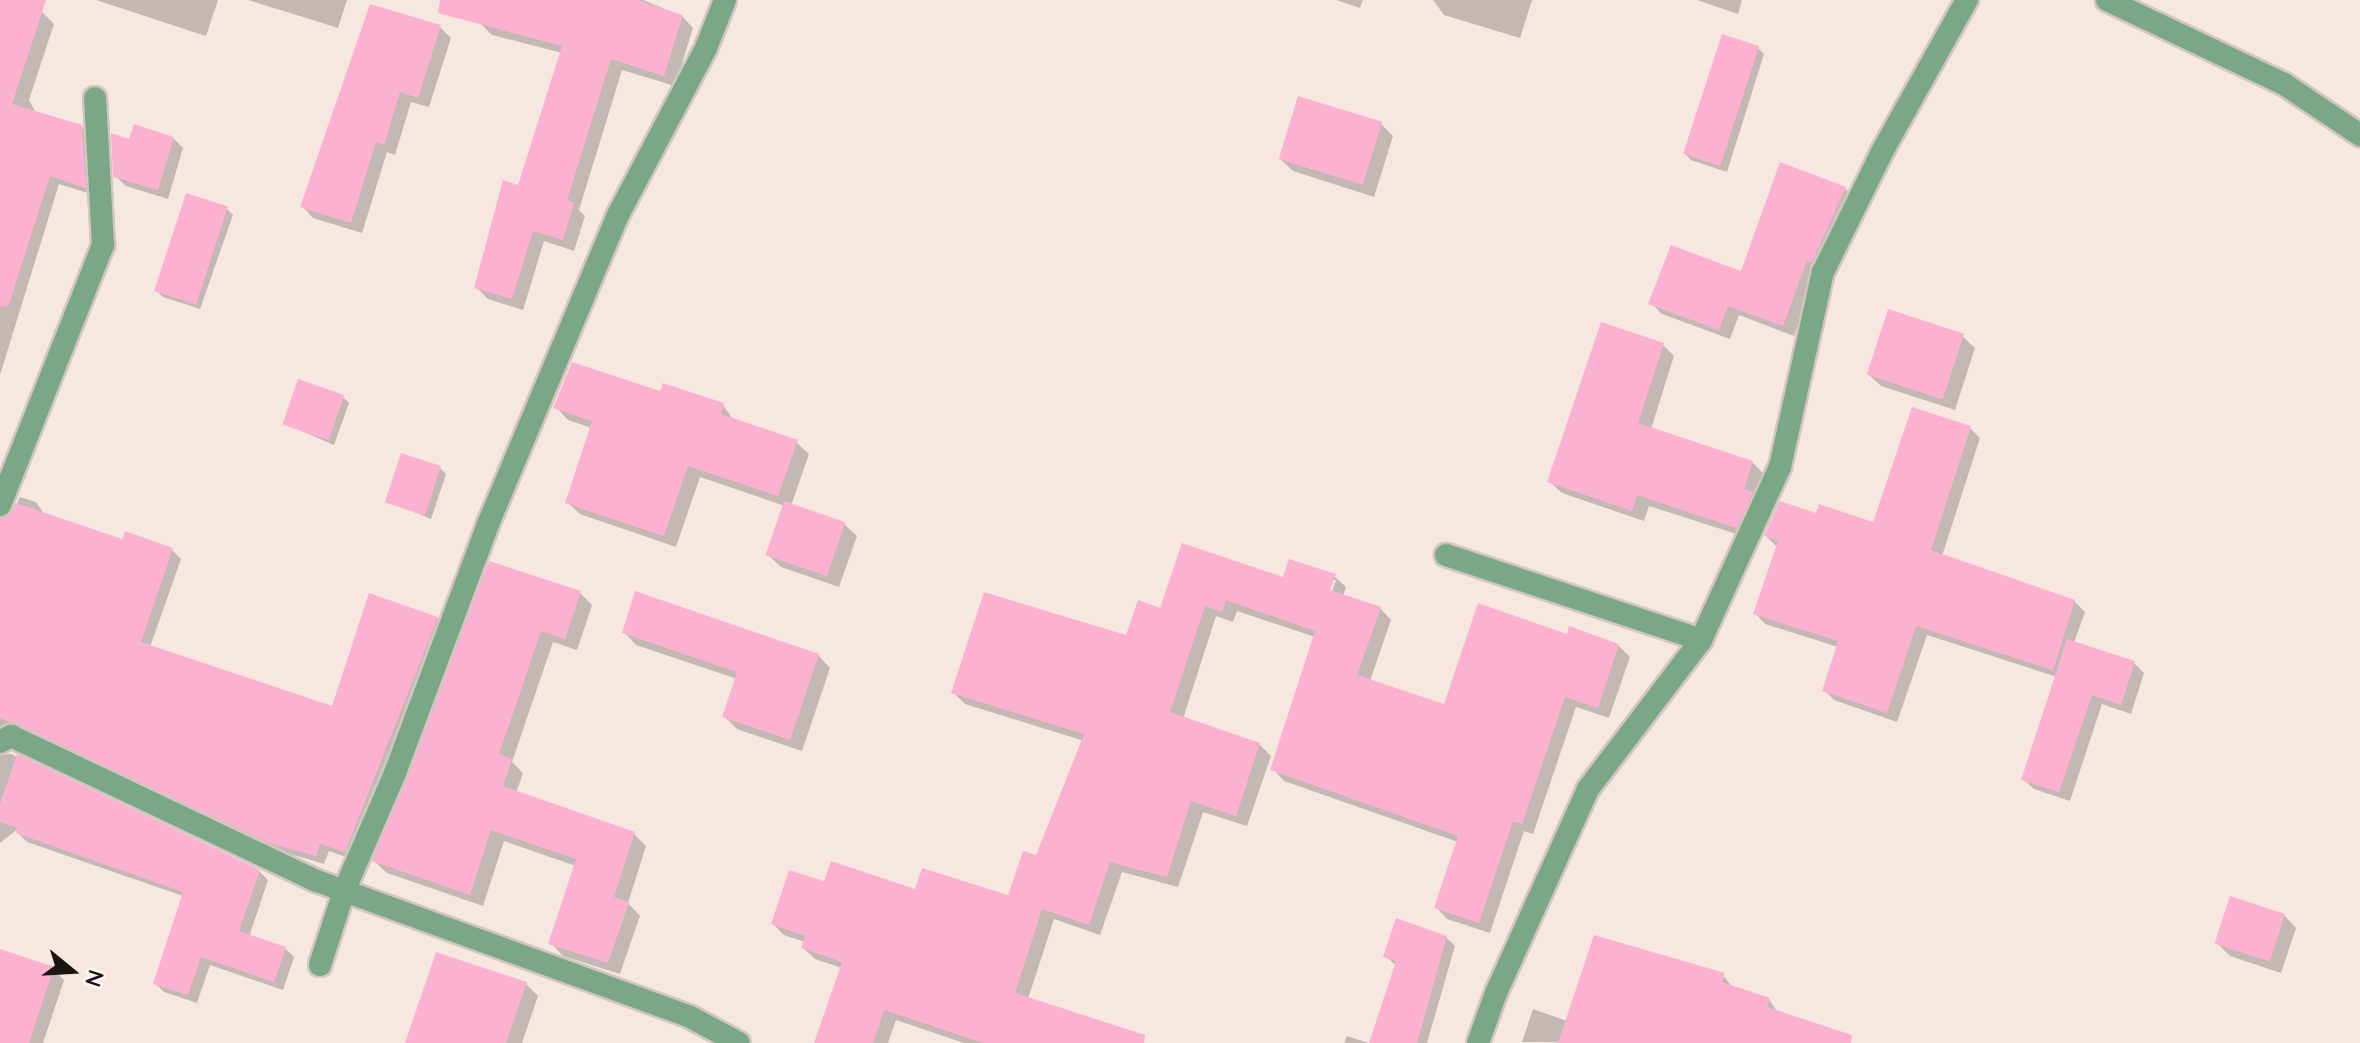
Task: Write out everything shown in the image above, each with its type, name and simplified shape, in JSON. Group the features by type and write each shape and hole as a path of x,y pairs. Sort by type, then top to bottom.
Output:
{"street":[{"path":"320,965 344,891 618,215 706,48 725,0"},
{"path":"1478,1043 1496,993 1588,789 1701,640 1780,467 1823,272 1883,150 1967,0"},
{"path":"2107,0 2284,84 2360,135"},
{"path":"0,505 103,245 95,98"},
{"path":"1446,555 1701,640"},
{"path":"0,742 11,736 344,891 690,1017 739,1043"}],"building":[{"path":"0,0 46,0 12,104 82,125 86,188 50,176 8,307 0,306"},
{"path":"440,0 637,0 683,15 664,76 611,59 567,200 574,203 563,240 533,231 512,299 474,288 503,180 518,185 562,46 438,13"},
{"path":"370,4 441,25 418,98 400,92 384,145 376,142 351,223 300,207"},
{"path":"1722,34 1759,46 1720,166 1683,154"},
{"path":"1298,96 1382,122 1363,185 1279,159"},
{"path":"134,124 174,137 158,190 113,177 111,133 129,139"},
{"path":"1780,162 1846,187 1812,262 1807,261 1783,326 1728,306 1719,330 1648,304 1671,245 1741,271"},
{"path":"186,193 228,207 196,305 154,291"},
{"path":"1888,309 1964,334 1943,399 1867,375"},
{"path":"1601,322 1664,343 1638,423 1753,461 1744,489 1753,492 1737,528 1637,495 1632,511 1547,482"},
{"path":"572,362 660,391 663,383 724,403 721,414 798,440 778,496 688,466 664,536 565,503 592,421 553,408"},
{"path":"298,379 344,395 329,440 282,424"},
{"path":"1912,407 1971,426 1931,550 2075,600 2053,670 1916,626 1887,713 1822,691 1838,641 1753,614 1778,541 1764,536 1780,501 1816,513 1819,504 1873,522"},
{"path":"401,453 441,466 425,515 385,502"},
{"path":"784,501 845,522 827,576 765,555"},
{"path":"16,503 122,539 125,531 173,548 141,642 332,706 369,593 438,617 345,852 320,844 316,856 269,843 0,718 0,519 9,515"},
{"path":"1182,543 1283,577 1289,559 1336,574 1330,590 1381,607 1357,675 1444,704 1478,603 1567,634 1569,626 1619,644 1598,708 1565,697 1522,824 1513,821 1479,923 1434,908 1458,836 1270,770 1315,631 1226,600 1222,612 1205,606 1170,712 1260,743 1236,816 1191,801 1167,877 1110,862 1089,925 1042,909 1015,993 1145,1035 1144,1043 983,1043 884,1010 873,1043 814,1043 842,962 801,948 805,936 771,924 789,870 824,881 831,861 915,889 922,868 1008,895 1023,851 1036,855 1084,734 951,693 984,592 1126,635 1138,600 1160,608"},
{"path":"489,561 581,591 565,639 541,631 499,754 512,759 503,786 635,832 614,897 629,902 608,963 548,944 576,859 491,830 470,895 372,861"},
{"path":"635,591 819,654 790,740 722,717 737,672 622,633"},
{"path":"2067,639 2135,661 2121,705 2092,695 2059,792 2021,780"},
{"path":"17,754 260,870 239,931 286,947 274,982 201,957 188,995 153,984 183,892 16,833 17,828 0,822 0,804"},
{"path":"2230,896 2285,914 2270,961 2215,944"},
{"path":"1396,918 1447,936 1417,1043 1369,1043 1396,961 1383,957"},
{"path":"1594,935 1725,973 1722,982 1770,998 1767,1007 1852,1035 1851,1043 1558,1043"},
{"path":"0,949 54,967 29,1043 0,1043"},
{"path":"436,952 527,982 506,1043 405,1043"}]}
